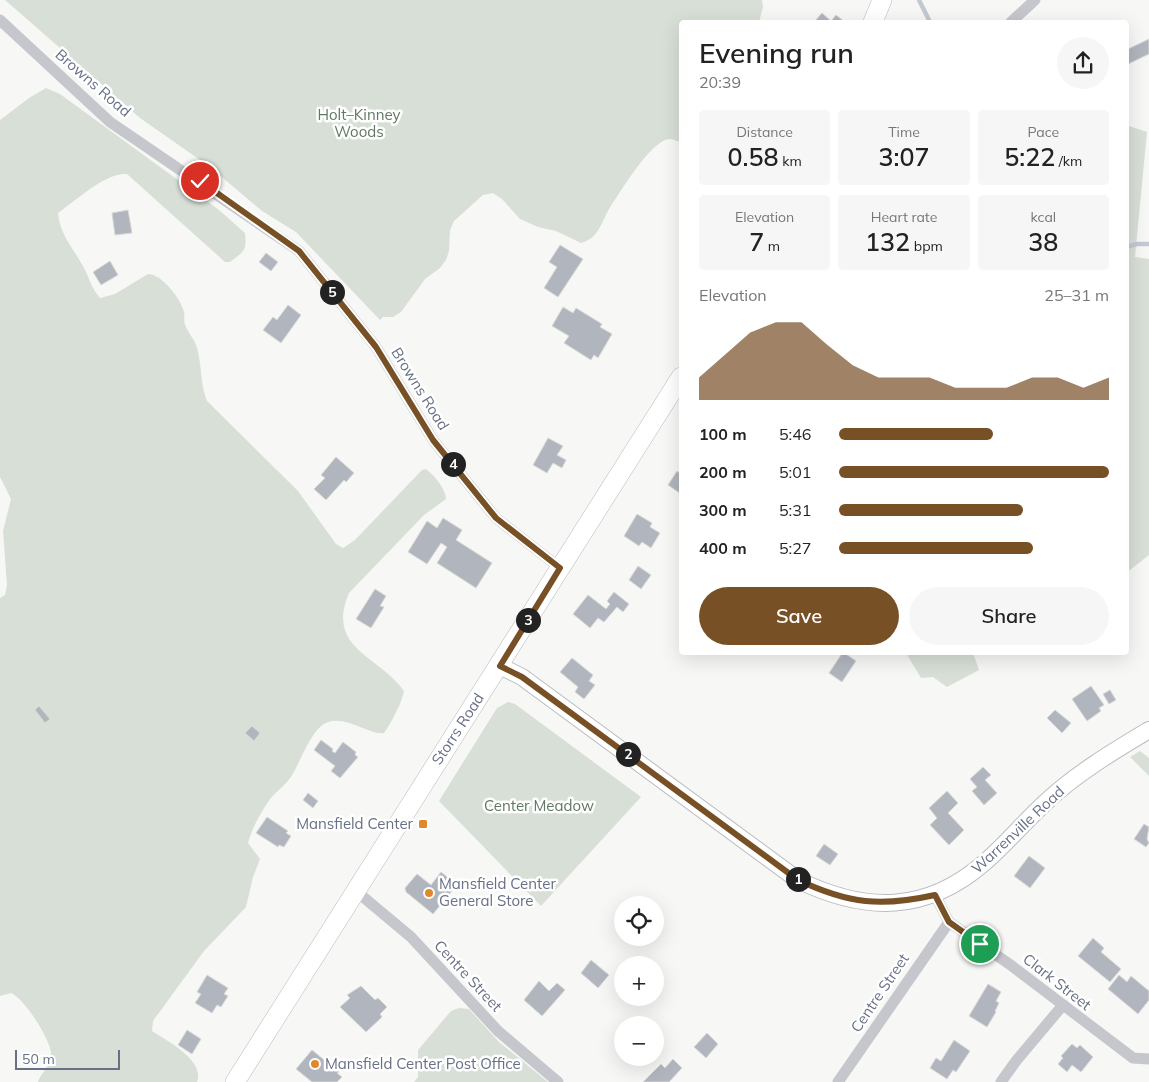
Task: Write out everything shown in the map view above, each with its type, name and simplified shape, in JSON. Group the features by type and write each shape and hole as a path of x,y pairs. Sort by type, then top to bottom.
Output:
{"main road":[{"path":"873,20 882,0"},
{"name":"Storrs Road","path":"235,1082 500,666 679,380"},
{"name":"Warrenville Road","path":"500,666 522,677 798,880 837,897 859,901 906,902 935,895 962,880 985,862 1062,788 1149,730"}],"street":[{"path":"1012,20 1035,0"},
{"name":"Browns Road","path":"0,20 110,122 299,251 376,347 433,440 496,518 560,568"},
{"name":"Centre Street","path":"356,891 411,937 498,1031 558,1082"},
{"name":"Clark Street","path":"935,895 949,922 1012,966 1133,1058 1149,1059"},
{"name":"Centre Street","path":"838,1082 949,922"},
{"path":"1001,1082 1016,1060 1063,1006"}],"green space":[{"name":"Holt–Kinney Woods","path":"5,0 762,0 763,7 760,20 679,20 679,141 670,139 663,141 646,156 622,189 592,237 581,243 556,231 538,227 520,219 502,199 493,193 483,195 454,221 450,230 449,251 446,260 440,268 425,279 401,312 393,317 383,317 380,320 296,232 262,211 210,167 140,118"},
{"path":"46,88 60,94 219,210 245,233 245,247 243,250 230,262 225,262 127,174 100,182 58,213 65,236 100,298 115,294 148,274 159,278 170,288 182,307 185,325 196,345 207,401 298,491 336,544 343,548 355,540 422,470 426,469 439,482 446,499 424,515 349,593 343,612 344,627 358,650 394,679 404,691 393,718 384,733 373,732 336,721 328,722 317,730 290,778 271,798 252,831 248,843 260,859 253,877 246,907 204,951 153,1021 152,1031 175,1046 190,1059 198,1074 197,1082 38,1082 51,1058 47,1039 29,1011 16,996 11,993 0,996 0,598 5,595 7,585 3,531 11,499 0,477 0,120"},
{"path":"1129,126 1147,132 1135,257 1149,259 1149,555 1129,571"},
{"path":"907,655 974,655 979,670 947,687 933,677 921,678"},
{"name":"Center Meadow","path":"508,702 515,704 641,797 541,906 439,801 497,708"},
{"path":"1140,751 1149,758 1149,776 1130,757"},
{"path":"459,1008 469,1009 499,1042 548,1082 414,1082 418,1077 418,1050 451,1011"}],"building":[{"path":"822,13 830,20 816,20"},
{"path":"836,15 842,20 832,20"},
{"path":"1149,39 1149,54 1129,64 1129,49"},
{"path":"128,210 132,233 115,235 112,213"},
{"path":"560,245 583,259 558,297 544,288 557,267 549,262"},
{"path":"266,253 278,262 271,271 259,262"},
{"path":"110,261 118,275 101,285 93,272"},
{"path":"288,305 301,315 281,343 263,330 273,317 277,320"},
{"path":"563,307 573,313 576,308 602,324 600,327 612,334 598,358 594,355 591,360 564,343 569,336 552,326"},
{"path":"548,438 563,446 557,455 566,460 562,468 553,463 547,473 533,465"},
{"path":"336,457 354,473 346,482 344,480 326,500 314,489 325,478 321,475"},
{"path":"677,471 679,472 679,493 668,485"},
{"path":"637,514 652,523 650,527 660,533 651,548 642,542 639,546 624,536"},
{"path":"443,518 462,530 456,540 492,563 476,588 437,563 447,547 441,543 427,564 408,552 427,521 437,528"},
{"path":"638,566 651,575 641,589 629,580"},
{"path":"375,589 386,596 380,606 384,607 371,628 356,619"},
{"path":"614,592 629,604 623,612 617,607 604,622 598,618 590,628 573,614 588,595 606,609 610,604 607,601"},
{"path":"841,655 847,655 856,661 842,682 829,673"},
{"path":"572,658 593,675 589,681 595,685 584,699 575,692 578,687 560,672"},
{"path":"1091,686 1104,705 1099,708 1101,711 1087,721 1072,699"},
{"path":"1110,690 1116,700 1109,704 1103,694"},
{"path":"39,706 50,719 45,723 35,710"},
{"path":"1055,710 1071,723 1062,733 1047,718"},
{"path":"252,726 260,733 254,741 245,733"},
{"path":"321,740 333,749 332,751 335,753 343,742 356,752 355,755 358,757 340,778 331,771 335,766 314,750"},
{"path":"983,767 991,775 985,780 997,793 984,805 972,791 977,787 970,779"},
{"path":"947,791 958,803 948,813 964,830 949,845 930,825 937,818 929,808"},
{"path":"308,793 318,801 313,808 303,800"},
{"path":"267,817 288,831 286,833 291,836 284,847 279,845 278,847 256,833"},
{"path":"1144,824 1149,827 1147,839 1149,843 1146,847 1134,839"},
{"path":"824,844 838,854 830,865 816,856"},
{"path":"1029,856 1045,868 1030,888 1014,876"},
{"name":"Mansfield Center General Store","path":"441,872 457,885 433,914 406,892 405,888 417,874 431,885"},
{"path":"1093,938 1104,948 1101,952 1121,969 1110,982 1078,956"},
{"path":"591,960 609,975 598,988 581,973"},
{"path":"207,975 228,988 224,994 228,996 221,1007 217,1005 212,1013 195,1003 201,994 197,992"},
{"path":"1119,975 1127,982 1131,976 1149,991 1149,1000 1138,1014 1108,989"},
{"path":"539,981 549,991 557,983 565,990 542,1016 524,1000"},
{"path":"988,984 1001,992 996,1001 999,1003 996,1012 987,1027 969,1016"},
{"path":"361,986 375,1000 378,998 387,1007 380,1014 382,1017 366,1032 340,1007 350,998 347,995"},
{"path":"187,1030 201,1039 192,1054 178,1045"},
{"path":"707,1033 718,1044 706,1058 694,1047"},
{"path":"954,1040 970,1051 956,1072 953,1070 947,1079 930,1068 936,1058 941,1061"},
{"path":"1072,1044 1077,1048 1080,1045 1093,1057 1081,1072 1072,1065 1067,1072 1058,1064 1063,1058 1061,1056"},
{"name":"Mansfield Center Post Office","path":"312,1050 339,1072 337,1073 342,1077 337,1082 312,1082 296,1069"},
{"path":"673,1059 682,1068 669,1082 643,1082 659,1066 665,1068"}],"waterway":[{"path":"919,0 929,20"},
{"path":"1129,246 1149,244"}],"place":[{"name":"Mansfield Center","path":"423,824"},
{"name":"Mansfield Center General Store","path":"429,893"},
{"name":"Mansfield Center Post Office","path":"315,1064"}],"route":[{"path":"200,181 299,251 376,347 433,440 496,518 560,568 500,666 522,677 798,880 837,897 859,901 906,902 935,895 949,922 980,944"}]}
